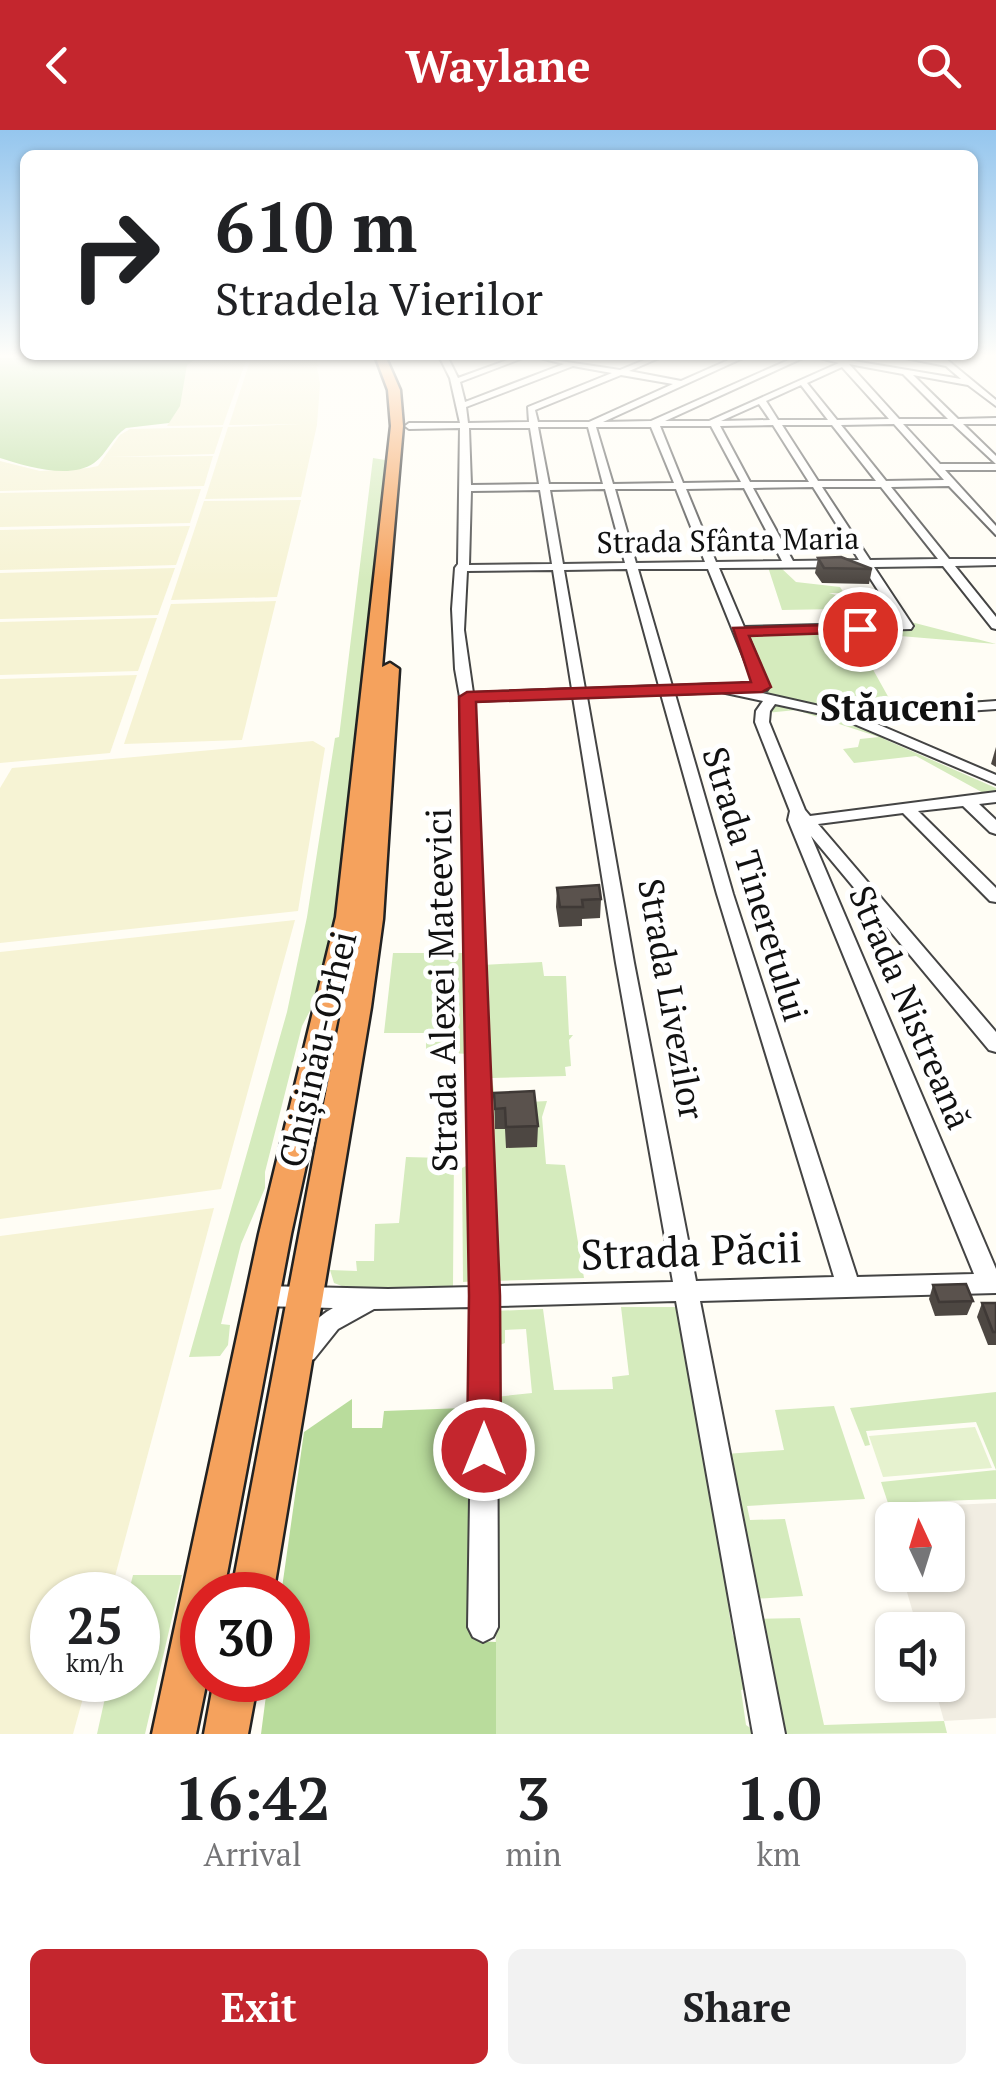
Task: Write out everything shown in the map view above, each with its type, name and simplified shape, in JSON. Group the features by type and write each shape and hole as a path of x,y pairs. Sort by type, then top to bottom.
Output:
{"highway":[{"name":"Chișinău-Orhei","path":"174,1734 263,1296 340,960 352,880 396,433"},
{"name":"Chișinău-Orhei","path":"256,1572 371,919 408,433"},
{"path":"226,1734 232,1702"}],"street":[{"name":"Strada Alexei Mateevici","path":"462,433 462,681 467,697 485,1296 483,1627"},
{"name":"Strada Livezilor","path":"535,433 769,1734"},
{"name":"Strada Tineretului","path":"594,433 666,689 848,1286"},
{"path":"467,697 762,687 657,433"},
{"path":"719,433 789,564"},
{"path":"739,631 905,627 782,433"},
{"path":"844,433 996,625"},
{"path":"905,433 996,532"},
{"path":"966,433 996,464"},
{"path":"936,468 996,464"},
{"path":"464,488 950,483"},
{"name":"Strada Sfânta Maria","path":"461,568 996,562"},
{"path":"721,688 844,715 996,780"},
{"path":"771,700 762,722 803,816 996,1045"},
{"path":"844,715 996,704"},
{"path":"803,816 996,797"},
{"path":"966,800 996,829"},
{"path":"906,808 996,897"},
{"name":"Strada Nistreană","path":"803,816 796,820 993,1283"},
{"name":"Strada Păcii","path":"388,1299 993,1283"},
{"path":"263,1296 388,1299"},
{"path":"292,1384 307,1345 328,1322 350,1307 388,1299"}],"shaded area":[{"path":"221,433 214,454 106,457 213,456 204,486 0,491 0,461 40,471 98,466 120,435"},
{"path":"226,433 315,433 301,497 205,499"},
{"path":"201,489 190,523 0,527 0,493"},
{"path":"301,500 277,597 171,600 204,501"},
{"path":"190,526 176,565 0,570 0,530"},
{"path":"175,568 158,615 0,619 0,573"},
{"path":"276,601 242,740 124,744 171,604"},
{"path":"157,618 138,671 0,675 0,622"},
{"path":"137,675 110,753 0,763 0,679"},
{"path":"313,741 325,748 298,911 0,943 0,788 12,768"},
{"path":"295,920 221,1189 0,1219 0,952"},
{"path":"214,1208 116,1572 30,1572 30,1702 82,1702 73,1734 0,1734 0,1236"},
{"path":"996,1503 996,1718 944,1721 939,1702 965,1702 965,1612 913,1612 907,1592 965,1592 965,1504"}],"green space":[{"path":"0,433 121,433 94,463 73,471 34,468 0,458"},
{"path":"373,458 385,460 384,492 343,888 323,986 302,1026 265,1172 265,1188 241,1244 221,1324 230,1325 228,1345 220,1356 189,1357 287,1012 307,917 335,738 339,737"},
{"path":"768,567 780,567 796,582 840,587 844,593 829,593 849,599 884,598 891,608 782,610"},
{"path":"911,622 996,644 852,632 890,700 996,700 843,712 733,689 769,689 744,632 906,631 915,628"},
{"path":"778,704 838,718 890,738 884,739 996,788 996,793 987,795 916,756 854,763 843,749 858,747 860,739 879,737 796,710 766,713"},
{"path":"393,953 469,953 470,1054 426,1052 426,1033 384,1033"},
{"path":"542,962 544,976 566,976 569,1035 573,1035 569,1040 571,1066 565,1067 566,1076 492,1078 496,1104 547,1101 542,1117 546,1164 565,1165 584,1278 495,1281 482,965"},
{"path":"454,1152 453,1286 347,1288 334,1283 330,1270 357,1271 356,1261 374,1261 375,1224 399,1223 406,1157 444,1158"},
{"path":"472,1163 477,1281 463,1282 462,1168"},
{"path":"621,1307 676,1307 737,1611 729,1612 733,1636 739,1639 751,1689 741,1690 746,1725 759,1734 496,1734 495,1397 532,1393 526,1329 505,1330 505,1343 492,1348 494,1311 543,1309 554,1390 613,1389 612,1377 629,1375"},
{"path":"996,1392 996,1470 976,1422 866,1431 870,1445 865,1446 850,1408"},
{"path":"352,1399 352,1428 382,1428 384,1411 464,1408 478,1414 477,1641 496,1642 496,1734 261,1734 265,1702 310,1702 310,1572 284,1572 304,1432"},
{"path":"834,1406 865,1499 747,1506 750,1520 785,1519 803,1596 752,1599 725,1454 784,1450 775,1410"},
{"path":"975,1427 992,1468 883,1477 869,1436"},
{"path":"996,1470 996,1499 888,1502 881,1482"},
{"path":"160,1575 180,1575 160,1670"},
{"path":"800,1618 824,1725 944,1721 947,1733 785,1734 756,1619"},
{"path":"104,1702 152,1702 145,1734 97,1734"}],"building":[{"path":"841,557 872,569 824,568 818,558"},
{"path":"599,885 601,899 582,900 583,907 560,907 557,888"},
{"path":"534,1091 538,1126 506,1127 505,1108 495,1109 494,1093"},
{"path":"966,1284 973,1301 939,1302 933,1285"},
{"path":"982,1303 996,1303 996,1332 993,1332"}],"district":[{"name":"Stăuceni","path":"898,707"}],"route":[{"path":"484,1450 485,1296 467,697 762,687 739,631 860,629"}]}
